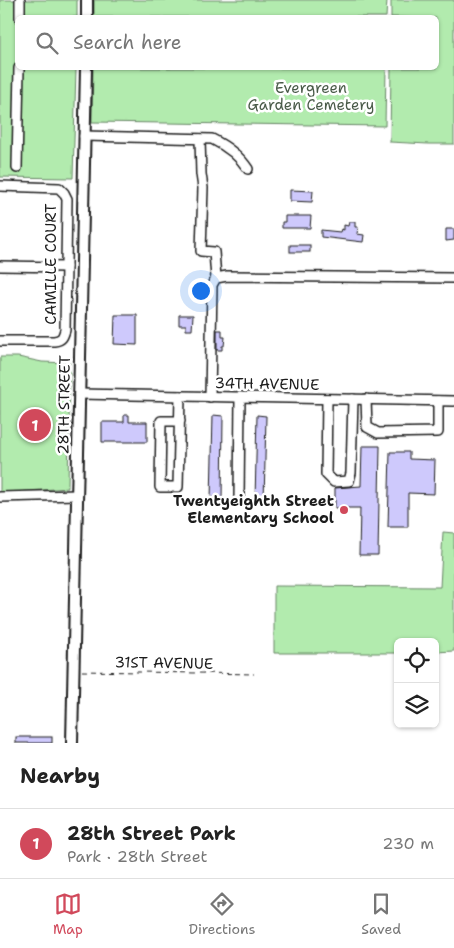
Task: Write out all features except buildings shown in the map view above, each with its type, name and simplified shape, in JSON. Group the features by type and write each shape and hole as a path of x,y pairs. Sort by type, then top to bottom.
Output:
{"main road":[{"path":"87,0 87,15"},
{"name":"28TH STREET","path":"72,743 86,70"}],"street":[{"path":"20,0 20,15"},
{"path":"17,168 19,70"},
{"path":"84,136 212,139 226,145 248,169"},
{"path":"200,139 200,174 203,188 200,251 214,252 216,278 212,285 210,396"},
{"name":"CAMILLE COURT","path":"0,186 59,188 67,199 65,330 63,336 59,340 54,341 0,341"},
{"path":"0,266 66,267"},
{"path":"216,278 227,276 454,278"},
{"name":"34TH AVENUE","path":"79,394 454,401"},
{"path":"180,396 180,420 178,487 160,487 161,421 180,420"},
{"path":"239,498 240,397"},
{"path":"327,399 326,474 334,482 349,481 351,473 354,399"},
{"path":"366,399 367,427 378,434 438,432 438,401"},
{"path":"0,498 77,495"}],"path":[{"name":"31ST AVENUE","path":"74,671 254,674"}],"green space":[{"path":"0,0 77,0 77,15 15,15 15,70 76,70 73,178 0,177"},
{"path":"94,0 387,0 386,15 94,15"},
{"path":"391,0 454,0 454,144 390,142 391,70 439,70 439,15 391,15"},
{"name":"Evergreen Garden Cemetery","path":"93,70 386,70 385,126 92,122"},
{"path":"0,357 18,357 42,362 70,363 68,488 0,493"},
{"path":"443,532 454,533 454,651 439,652 439,638 394,638 394,653 274,653 274,586 440,587"}],"place":[{"name":"28th Street Park","path":"35,425"},
{"name":"Twentyeighth Street Elementary School","path":"344,510"}]}
